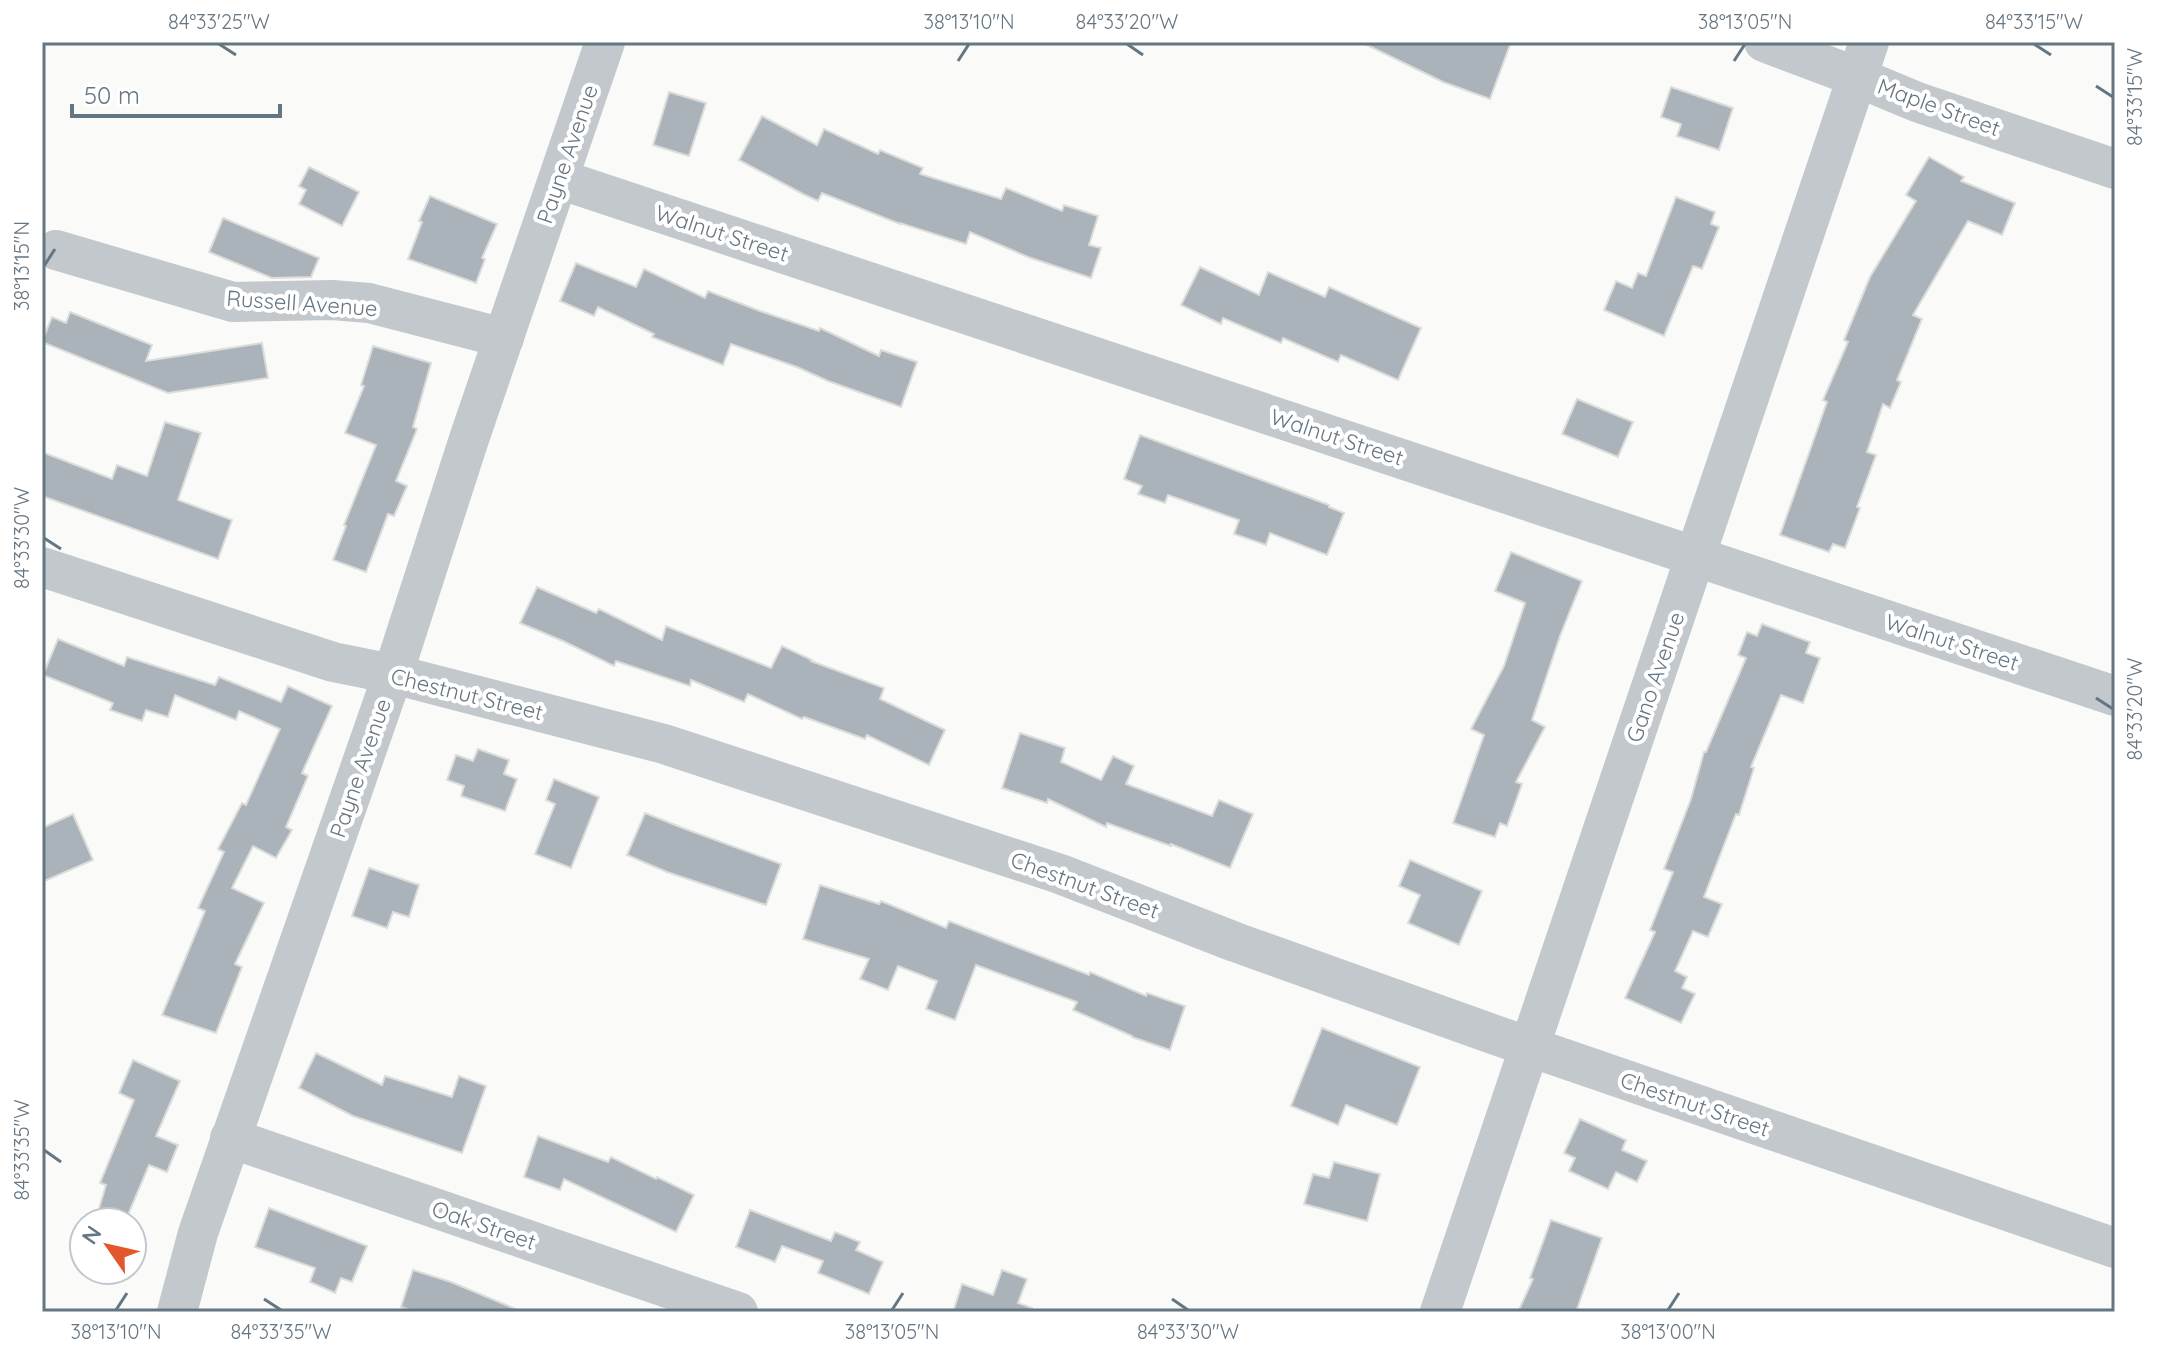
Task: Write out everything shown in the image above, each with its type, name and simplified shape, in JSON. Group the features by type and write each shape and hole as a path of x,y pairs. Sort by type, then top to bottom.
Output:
{"street":[{"name":"Payne Avenue","path":"177,1312 198,1233 230,1138 393,674 605,42"},
{"name":"Maple Street","path":"1764,42 1863,59 1917,102 2115,169"},
{"name":"Gano Avenue","path":"1440,1312 1863,59"},
{"name":"Walnut Street","path":"559,179 2115,696"},
{"name":"Russell Avenue","path":"56,250 233,302 332,300 369,303 504,338"},
{"name":"Chestnut Street","path":"42,567 333,662 393,674 664,744 1046,869 1235,942 1529,1048 2115,1248"},
{"name":"Oak Street","path":"230,1138 738,1312"}],"building":[{"path":"1361,42 1511,42 1490,99 1443,82"},
{"path":"1671,87 1733,108 1719,150 1677,136 1681,124 1661,117"},
{"path":"669,92 706,103 689,156 653,145"},
{"path":"762,116 817,145 824,129 878,154 880,150 923,168 920,174 1001,199 1006,188 1062,211 1064,205 1098,216 1089,245 1101,248 1091,278 1028,257 970,232 966,244 900,224 822,193 818,201 803,194 739,160"},
{"path":"1929,157 1964,177 1961,181 2015,203 2002,235 1968,221 1913,315 1922,319 1897,380 1901,382 1890,408 1883,404 1867,452 1876,455 1857,507 1860,508 1845,548 1833,544 1829,552 1780,535 1827,402 1823,400 1848,342 1844,340 1870,277 1916,201 1906,195"},
{"path":"309,167 359,192 342,226 299,204 306,190 299,186"},
{"path":"430,196 497,224 482,258 485,259 476,283 408,259"},
{"path":"1676,197 1715,212 1711,224 1719,227 1702,269 1693,266 1664,336 1604,310 1616,281 1632,288 1638,273 1646,276"},
{"path":"223,218 319,258 311,277 272,278 209,252"},
{"path":"576,263 636,287 644,269 705,298 708,291 819,331 820,328 879,356 881,350 917,362 901,407 731,344 723,365 652,337 654,334 598,307 594,316 560,301"},
{"path":"1200,267 1259,295 1268,272 1325,297 1329,287 1421,328 1398,380 1341,355 1338,362 1283,338 1281,343 1223,318 1221,324 1181,305"},
{"path":"70,312 152,345 146,361 262,343 268,378 168,393 42,342 52,317 66,323"},
{"path":"373,346 431,363 413,427 417,429 396,481 407,486 394,516 388,514 366,572 333,560 376,445 345,433 364,386 361,385"},
{"path":"1577,399 1633,422 1618,457 1562,434"},
{"path":"165,422 201,433 178,500 232,520 218,559 42,496 42,452 112,479 117,465 147,476"},
{"path":"1140,435 1344,513 1327,555 1270,533 1266,545 1234,534 1239,520 1168,495 1165,503 1138,494 1142,486 1124,479"},
{"path":"1511,552 1582,581 1532,720 1545,727 1516,782 1522,784 1507,826 1500,823 1495,837 1453,823 1484,735 1471,729 1504,666 1525,603 1495,591"},
{"path":"537,587 596,613 599,609 662,640 666,626 771,668 782,646 811,661 884,688 880,699 945,730 929,765 867,735 865,739 804,717 802,719 748,694 744,702 691,680 690,686 616,661 614,666 520,623"},
{"path":"1762,624 1810,642 1806,653 1820,658 1803,703 1781,695 1751,767 1754,768 1739,815 1736,814 1704,897 1722,904 1708,937 1693,931 1675,971 1687,977 1682,988 1695,994 1681,1023 1625,998 1655,932 1650,930 1673,872 1664,869 1691,799 1704,752 1746,658 1738,655 1747,632 1757,636"},
{"path":"58,639 124,666 127,657 215,685 219,677 281,702 288,686 332,706 302,773 308,776 286,827 292,830 276,858 253,846 232,888 264,903 235,964 242,967 216,1033 162,1015 205,911 198,908 224,852 218,849 242,803 246,805 280,729 239,711 236,720 175,695 168,717 146,710 142,721 110,710 113,703 43,675"},
{"path":"1020,733 1065,748 1061,762 1101,780 1113,756 1134,766 1126,784 1212,816 1219,800 1253,814 1230,868 1171,844 1107,823 1106,827 1048,799 1047,803 1002,788"},
{"path":"478,749 509,760 504,774 517,779 505,811 461,796 464,786 447,780 456,755 473,761"},
{"path":"554,779 599,797 571,868 535,854 555,804 546,800"},
{"path":"645,813 781,864 766,905 667,872 627,855"},
{"path":"73,814 93,860 42,882 42,828"},
{"path":"1410,860 1482,891 1459,945 1408,923 1420,895 1399,886"},
{"path":"369,868 419,885 409,917 393,912 387,928 352,916"},
{"path":"820,885 879,904 881,901 946,928 949,921 1089,975 1090,972 1146,996 1147,993 1185,1006 1170,1050 1132,1037 1073,1010 1077,1002 976,965 955,1020 926,1009 937,981 898,966 888,990 860,979 869,959 803,939"},
{"path":"1322,1028 1420,1067 1397,1125 1346,1105 1338,1125 1291,1106"},
{"path":"316,1053 382,1085 385,1076 452,1097 459,1076 486,1086 462,1153 353,1116 299,1088"},
{"path":"133,1060 180,1081 156,1136 178,1145 167,1172 149,1165 132,1206 100,1206 106,1185 100,1183 134,1100 119,1093"},
{"path":"1580,1119 1626,1140 1622,1150 1647,1161 1637,1182 1616,1172 1608,1189 1569,1171 1575,1158 1564,1153"},
{"path":"538,1136 608,1162 611,1157 694,1195 676,1232 564,1179 560,1190 524,1177"},
{"path":"1334,1162 1380,1174 1367,1221 1304,1204 1313,1174 1329,1178"},
{"path":"269,1208 367,1246 352,1282 341,1278 335,1293 310,1282 315,1268 255,1247"},
{"path":"750,1210 831,1241 835,1232 860,1242 856,1250 883,1262 869,1294 818,1273 823,1261 782,1246 775,1262 736,1247"},
{"path":"1551,1220 1602,1238 1576,1312 1518,1312 1533,1279 1530,1278"},
{"path":"413,1270 523,1312 416,1312 401,1307"},
{"path":"1002,1270 1027,1279 1018,1303 1032,1308 1031,1312 953,1312 962,1284 993,1295"}]}
